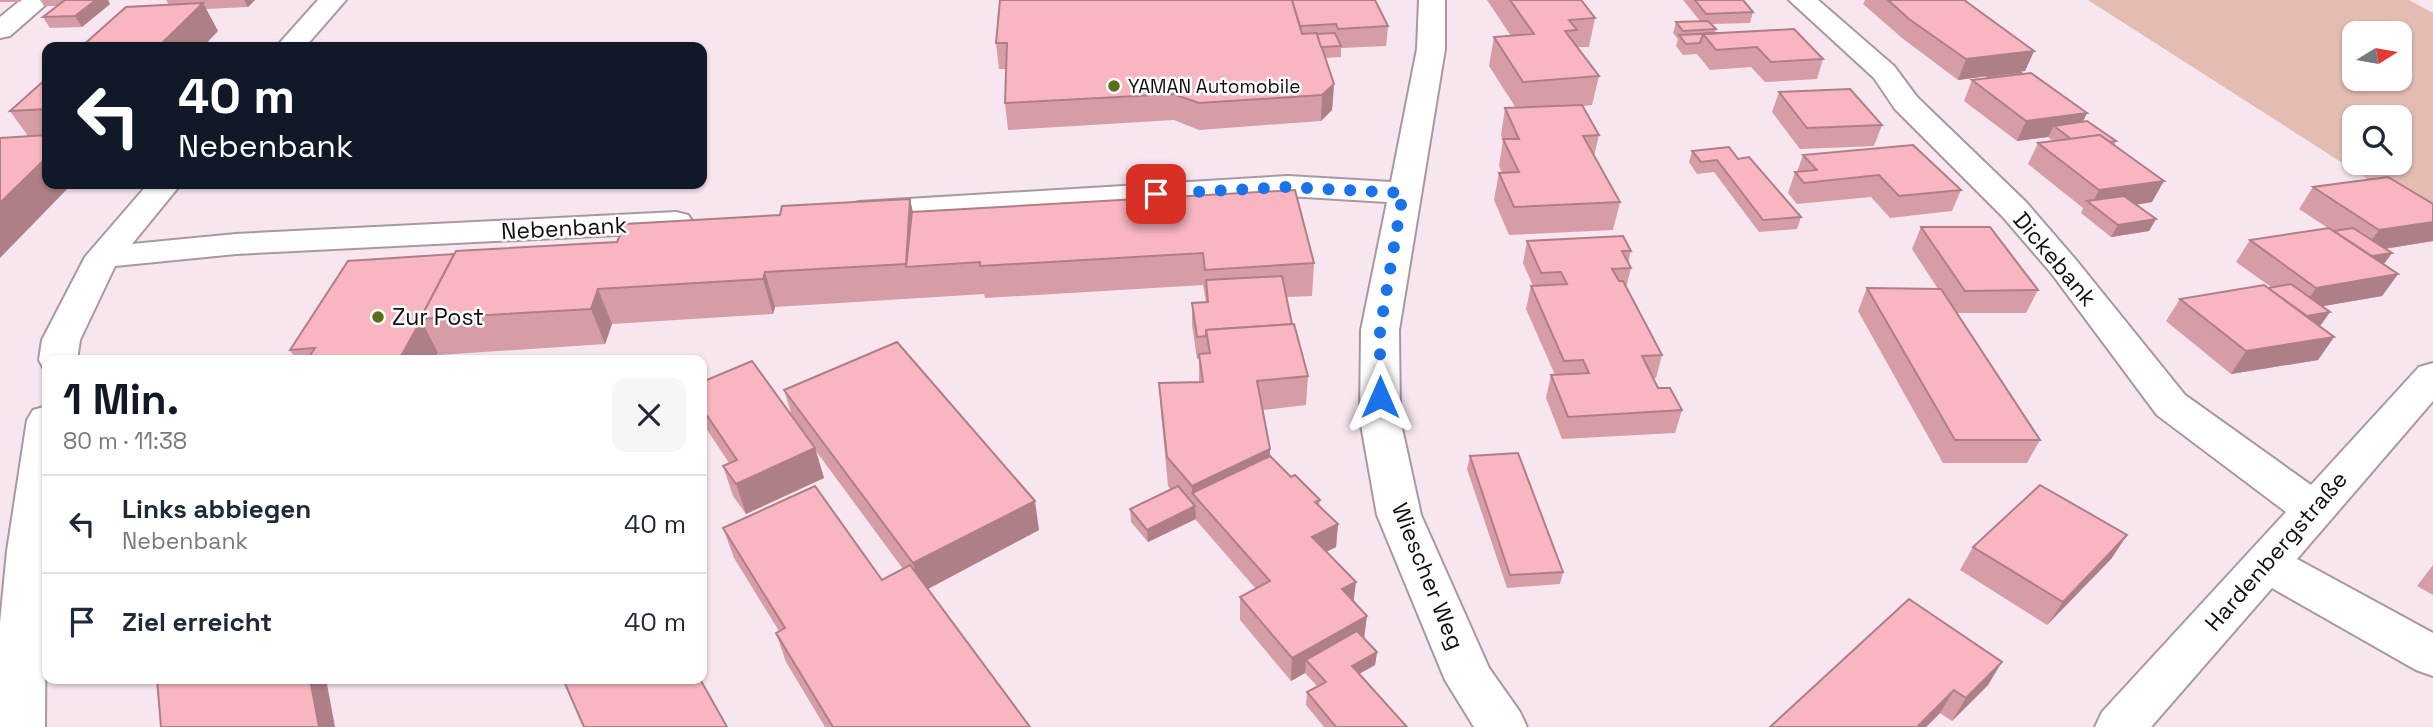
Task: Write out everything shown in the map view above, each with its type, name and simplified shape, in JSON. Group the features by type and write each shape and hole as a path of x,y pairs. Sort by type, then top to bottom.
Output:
{"street":[{"path":"0,30 38,0"},
{"path":"295,42 333,0"},
{"name":"Wiescher Weg","path":"1432,0 1431,49 1380,330 1380,419 1399,514 1470,680 1502,727"},
{"name":"Dickebank","path":"1802,0 1884,72 1906,103 2014,209 2064,267 2171,405 2312,509"},
{"path":"830,213 1287,187 1403,193"},
{"path":"59,355 61,340 102,257 161,189"},
{"name":"Nebenbank","path":"102,257 236,244 705,221"},
{"name":"Hardenbergstraße","path":"2120,727 2433,376"},
{"path":"20,727 22,643 15,555 42,441"},
{"path":"2266,564 2433,656"}],"shaded area":[{"path":"2088,0 2409,0 2433,13 2433,221 2361,175 2412,175 2412,105 2342,105 2342,163"}],"building":[{"path":"65,0 96,0 75,16 43,17"},
{"path":"1000,0 1292,0 1302,34 1317,33 1334,84 1322,95 1199,103 1173,94 1005,103 1007,43 996,43"},
{"path":"1292,0 1375,0 1388,26 1338,29 1336,24 1300,26"},
{"path":"1510,0 1581,0 1595,18 1569,20 1577,30 1565,31 1599,76 1523,82 1494,37 1534,34"},
{"path":"1695,0 1743,0 1753,12 1706,14"},
{"path":"1888,0 1964,0 2034,51 1966,59 1909,19"},
{"path":"203,3 163,42 87,42 126,7"},
{"path":"1708,21 1716,29 1683,31 1676,22"},
{"path":"1794,29 1823,59 1771,62 1757,47 1716,50 1703,34"},
{"path":"1335,33 1341,46 1321,47 1317,34"},
{"path":"1719,33 1703,34 1700,43 1686,44 1679,35"},
{"path":"2020,72 2023,74 1990,78 1987,76"},
{"path":"2031,73 2087,113 2026,121 1972,80"},
{"path":"42,82 42,109 10,111"},
{"path":"1850,89 1882,125 1807,128 1779,92"},
{"path":"1582,105 1599,135 1583,136 1620,202 1514,207 1499,173 1519,172 1503,139 1519,139 1505,108"},
{"path":"2087,121 2116,141 2110,142 2100,135 2071,139 2054,126"},
{"path":"42,135 42,162 0,203 0,138"},
{"path":"2100,135 2164,181 2099,190 2038,143"},
{"path":"1913,145 1961,190 1899,196 1879,175 1804,183 1795,172 1817,170 1803,155"},
{"path":"1729,147 1738,159 1749,157 1801,217 1763,220 1717,160 1701,162 1692,151"},
{"path":"2388,177 2433,204 2433,222 2379,230 2313,187"},
{"path":"1295,190 1314,263 1205,270 1203,253 980,266 980,262 906,267 912,212"},
{"path":"2124,196 2156,219 2118,225 2087,201"},
{"path":"910,199 906,264 765,272 763,279 598,289 591,309 420,319 456,251 617,242 625,224 780,215 782,206"},
{"path":"1921,227 1990,227 2038,290 1965,291"},
{"path":"2329,228 2398,274 2316,288 2250,240"},
{"path":"2353,228 2392,253 2372,256 2334,231"},
{"path":"1623,236 1631,251 1622,251 1631,268 1612,269 1619,281 1623,281 1662,355 1642,356 1658,388 1670,388 1682,410 1568,417 1551,375 1589,373 1583,360 1564,361 1531,286 1567,284 1561,272 1541,273 1527,241"},
{"path":"454,254 402,355 310,355 315,348 290,350 348,261"},
{"path":"1282,276 1292,324 1206,330 1206,336 1197,337 1192,303 1208,302 1206,280"},
{"path":"2291,284 2330,312 2307,316 2268,288"},
{"path":"2264,285 2334,337 2246,351 2180,299"},
{"path":"1867,288 1941,289 2040,440 1955,440"},
{"path":"1294,324 1308,376 1257,381 1270,449 1192,486 1167,457 1159,383 1203,382 1199,354 1210,353 1206,330"},
{"path":"897,342 1035,501 913,563 784,390"},
{"path":"752,361 815,448 736,484 723,466 737,460 707,415 707,380"},
{"path":"1518,453 1563,572 1510,575 1470,456"},
{"path":"1270,456 1291,477 1295,475 1320,500 1315,502 1338,524 1312,537 1356,582 1342,589 1367,616 1292,658 1240,597 1270,581 1192,493"},
{"path":"2040,485 2127,535 2063,602 1973,547"},
{"path":"815,486 882,580 910,565 1030,727 833,727 776,633 785,628 723,528"},
{"path":"1178,486 1195,506 1147,530 1130,509"},
{"path":"1909,599 2002,662 1966,698 1954,690 1917,727 1770,727"},
{"path":"1357,631 1377,652 1352,666 1407,727 1336,727 1307,692 1326,682 1306,660"},
{"path":"157,684 311,684 319,727 161,727"},
{"path":"565,684 703,684 727,727 584,727"}],"place":[{"name":"YAMAN Automobile","path":"1114,86"},
{"name":"Zur Post","path":"378,317"}],"route":[{"path":"1156,194 1287,187 1403,193 1380,330 1380,397"}]}
